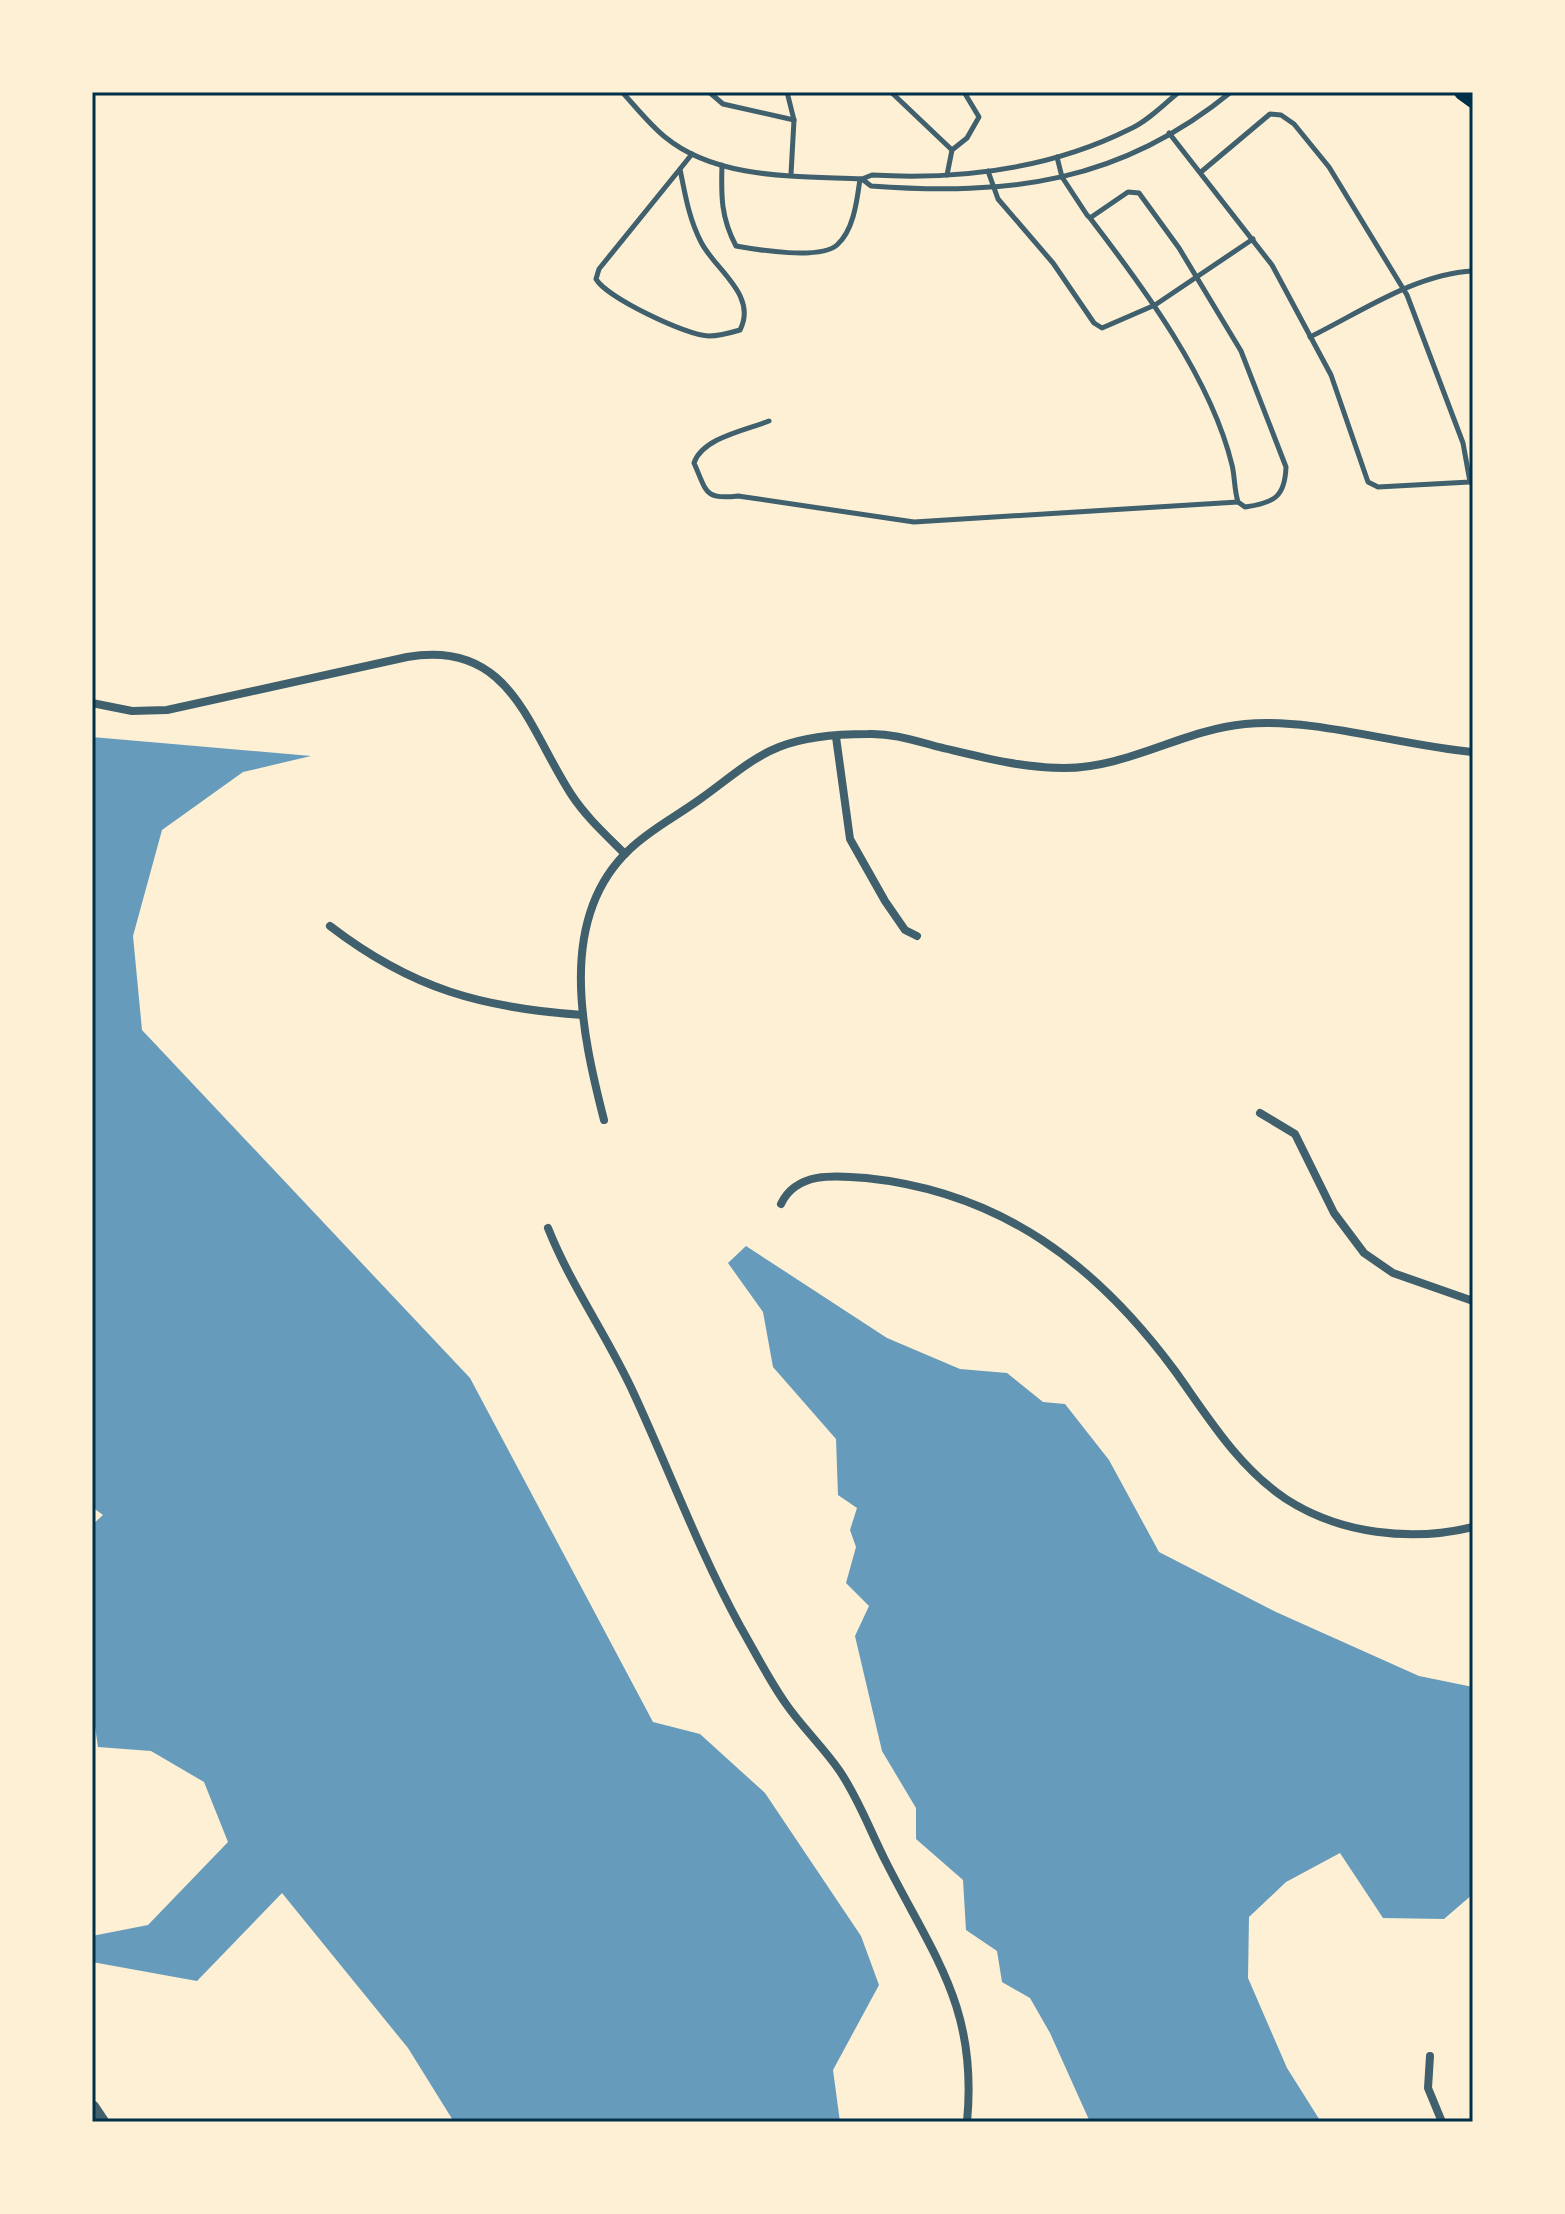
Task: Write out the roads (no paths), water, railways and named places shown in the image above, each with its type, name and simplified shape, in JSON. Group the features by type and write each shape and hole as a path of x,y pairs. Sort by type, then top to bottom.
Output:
{"main road":[{"path":"1462,92 1473,100"}],"street":[{"path":"92,703 132,711 167,710 407,657 434,653 461,657 484,669 513,694 530,716 572,796 625,854"},
{"path":"604,1120 583,1015 580,978 587,924 594,900 625,854 778,747 836,737 887,734 998,761 1041,768 1102,766 1215,727 1290,723 1421,747 1473,752"},
{"path":"836,737 850,839 891,911 905,930 917,936"},
{"path":"330,926 406,974 457,996 516,1010 583,1015"},
{"path":"1260,1113 1295,1134 1334,1213 1364,1253 1393,1273 1473,1301"},
{"path":"781,1204 793,1186 805,1180 848,1176 931,1189 997,1212 1041,1238 1108,1294 1163,1356 1242,1463 1289,1501 1323,1517 1371,1531 1417,1535 1473,1527"},
{"path":"548,1228 560,1259 634,1395 676,1496 740,1625 778,1693 839,1770 939,1958 962,2017 969,2058 967,2122"},
{"path":"1430,2056 1428,2088 1442,2122"},
{"path":"92,2107 102,2122"}],"lane":[{"path":"622,92 665,137 692,154 722,165 861,179 872,175 947,176 1057,157 1132,129 1179,92"},
{"path":"709,92 723,104 794,120"},
{"path":"787,92 794,120 791,174"},
{"path":"891,92 952,150"},
{"path":"947,176 952,150 967,138 979,117 964,92"},
{"path":"861,179 871,186 993,189 1062,177 1096,168 1169,133 1207,112 1231,92"},
{"path":"1169,133 1272,265 1331,375 1368,482 1378,487 1470,482 1463,443 1404,290 1329,167 1294,124 1281,115 1270,114 1201,172"},
{"path":"680,169 688,210 700,241 741,295 745,320 740,330 708,336 691,333 612,295 596,279 599,269 692,154"},
{"path":"1057,157 1062,177 1155,305 1212,414 1232,465 1238,502"},
{"path":"722,165 720,201 725,224 736,246 762,251 825,251 837,245 849,227 861,179"},
{"path":"988,171 993,189 1019,226 1053,263 1094,323 1102,328 1155,305 1253,239"},
{"path":"769,421 707,445 698,453 694,463 708,494 716,499 738,496 914,522 1238,502 1245,507 1266,504 1279,497 1285,486 1286,467 1241,351 1196,276 1139,193 1128,192 1090,218"},
{"path":"1310,337 1404,290 1444,274 1473,271"}],"water":[{"path":"92,737 311,756 243,772 162,830 133,936 142,1030 470,1378 653,1722 700,1734 765,1793 861,1936 879,1985 833,2070 840,2122 454,2122 408,2048 282,1893 197,1981 92,1962 92,1936 148,1925 228,1842 204,1782 151,1751 98,1747 92,1706 92,1525 103,1515 92,1507"},
{"path":"746,1246 887,1338 960,1369 1007,1373 1043,1402 1065,1404 1109,1460 1159,1552 1276,1612 1419,1676 1473,1687 1473,1894 1444,1919 1383,1918 1340,1853 1286,1882 1249,1917 1248,1978 1287,2068 1321,2122 1090,2122 1050,2033 1030,1998 1002,1982 997,1951 966,1930 963,1880 916,1839 916,1808 882,1751 855,1636 869,1606 846,1583 856,1547 850,1530 857,1508 838,1495 836,1439 773,1367 763,1312 728,1263"}]}
